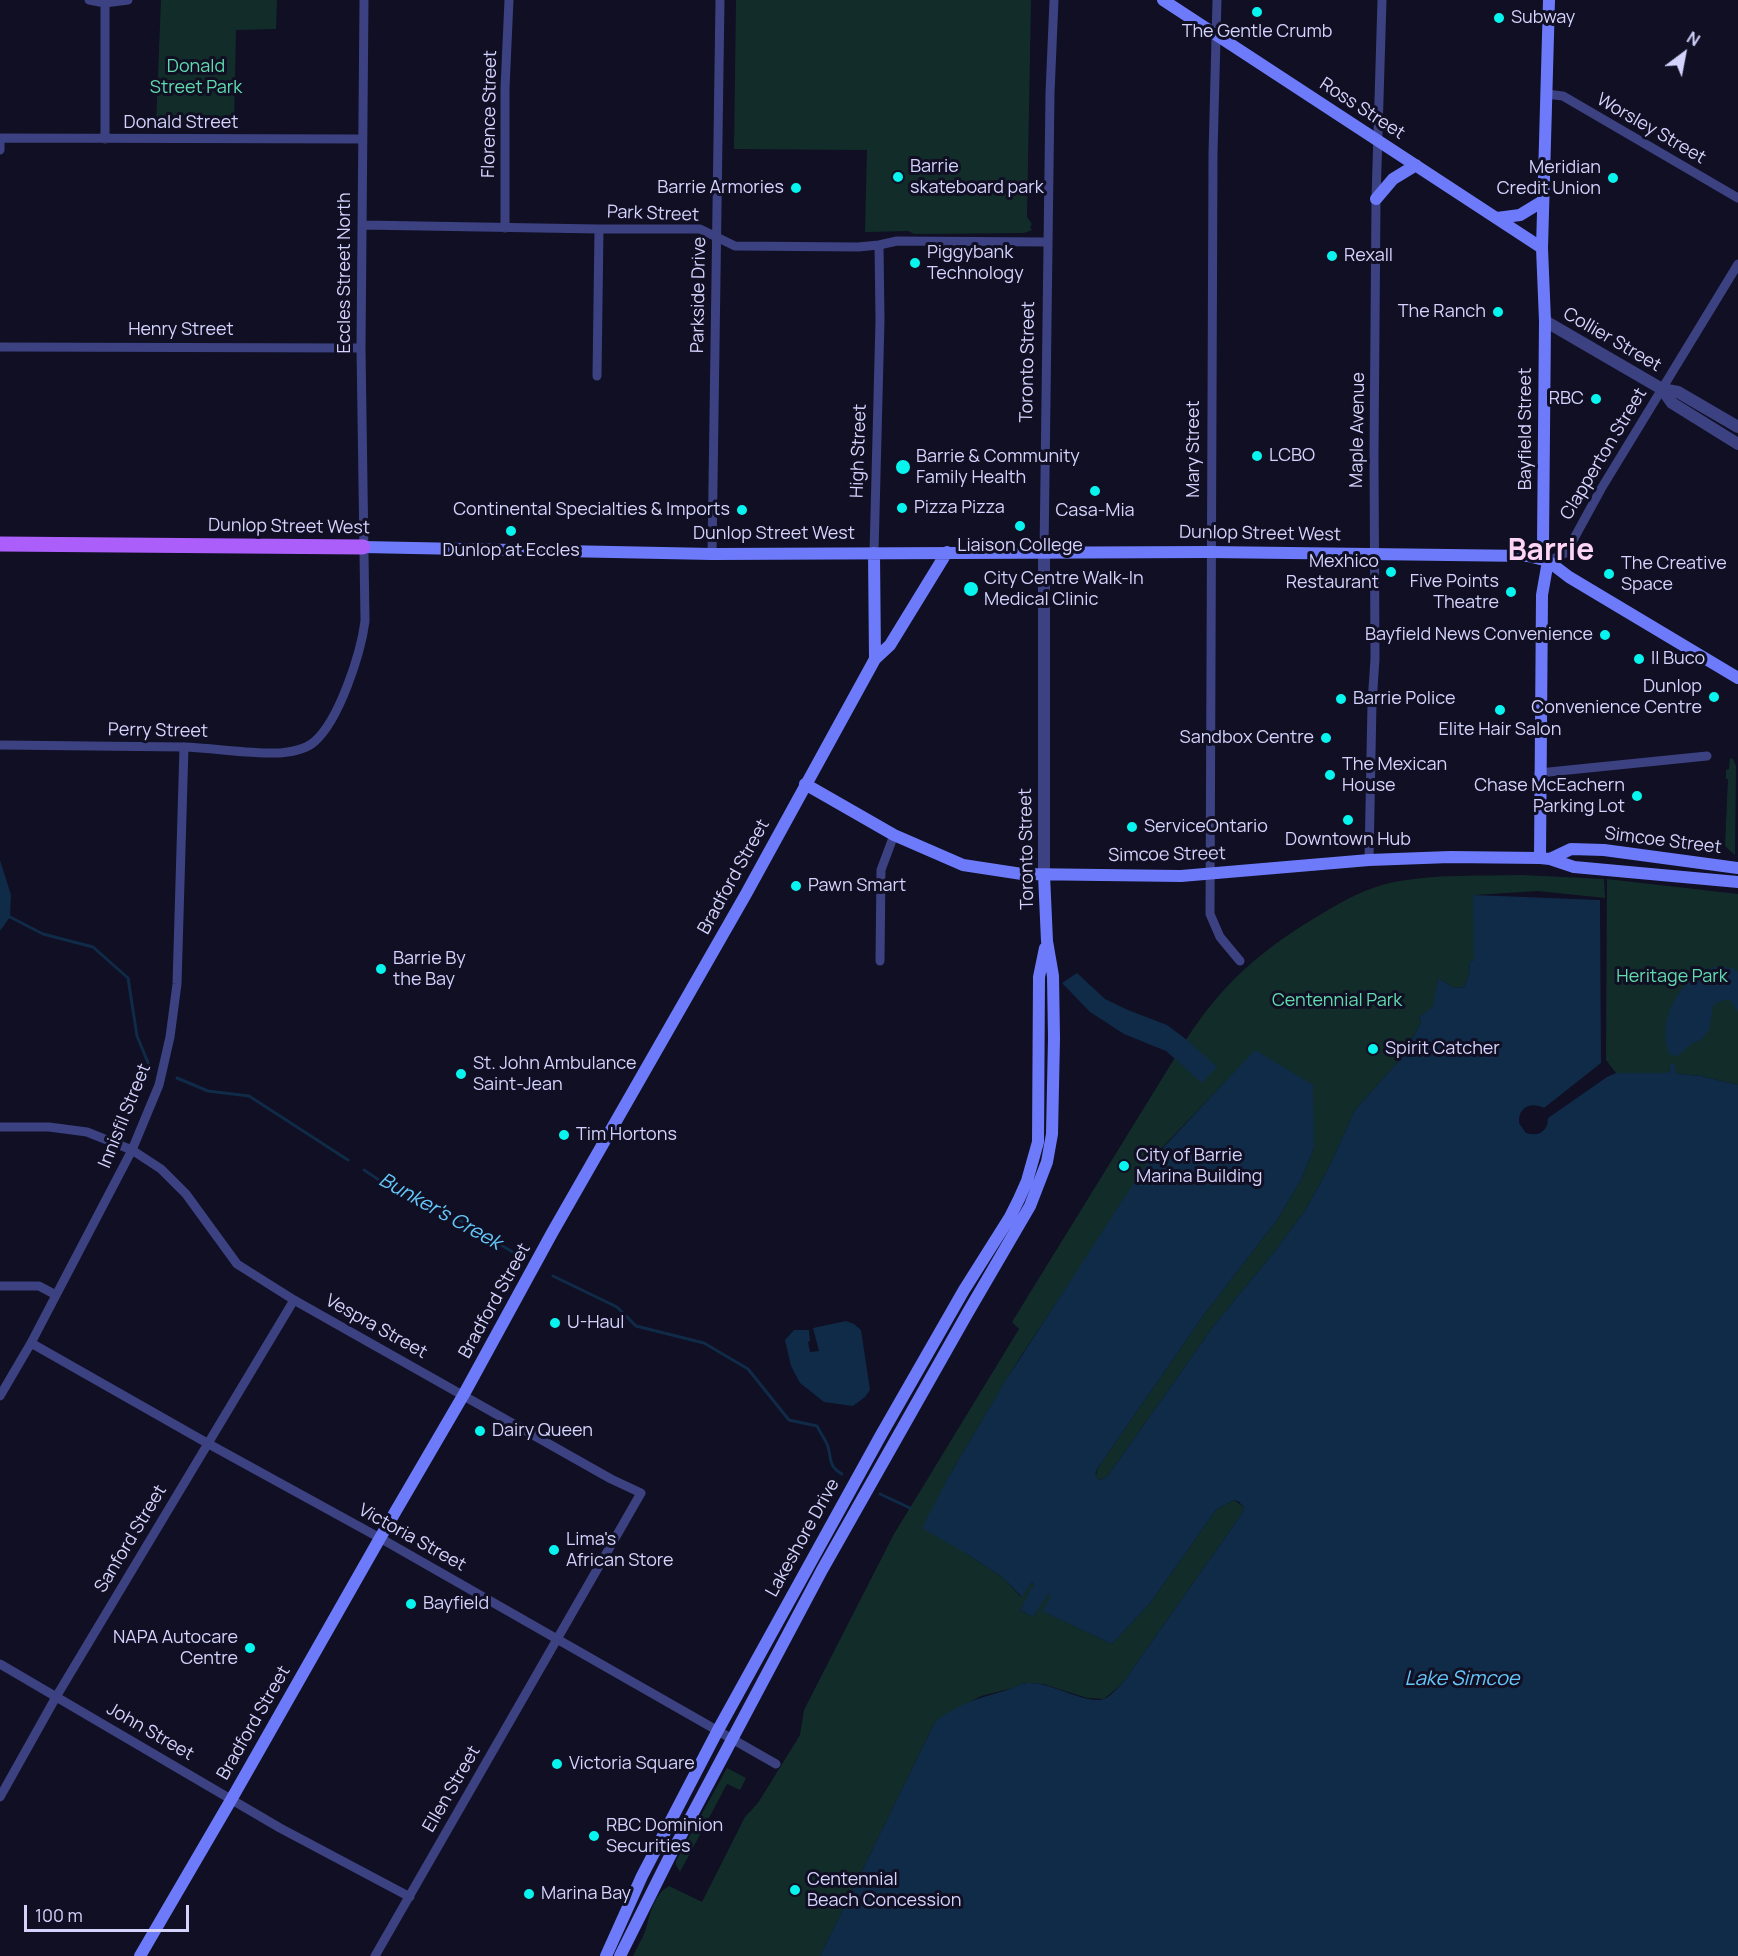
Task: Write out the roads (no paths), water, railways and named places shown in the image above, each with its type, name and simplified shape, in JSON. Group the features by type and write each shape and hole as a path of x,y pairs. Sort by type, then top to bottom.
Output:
{"main road":[{"name":"Ross Street","path":"1163,0 1542,248"},
{"name":"Bayfield Street","path":"1545,858 1539,773 1542,595 1548,561 1543,543 1545,321 1542,248 1549,0"},
{"path":"1376,199 1393,179 1416,165"},
{"path":"1496,218 1520,215 1543,201"},
{"name":"Dunlop Street West","path":"0,544 363,547 711,554 1210,552 1528,556 1548,561"},
{"name":"Bradford Street","path":"140,1956 464,1394 875,659 890,645 947,552"},
{"name":"High Street","path":"874,553 875,659"},
{"path":"1548,561 1569,577 1738,678"},
{"name":"Simcoe Street","path":"806,784 894,835 963,865 1022,874 1180,876 1369,860 1450,857 1545,858 1582,868 1738,882"},
{"name":"Simcoe Street","path":"1545,858 1571,849 1604,850 1738,868"},
{"name":"Toronto Street","path":"732,1739 822,1570 966,1314 1030,1206 1047,1162 1050,1148 1054,1027 1053,976 1047,941 1044,875"},
{"name":"Toronto Street","path":"1038,1142 1040,976 1047,941"},
{"name":"Lakeshore Drive","path":"606,1956 642,1876 717,1730 893,1414 964,1290 1010,1217 1027,1181 1038,1142"},
{"path":"620,1956 732,1739"}],"street":[{"path":"89,0 105,3 128,0"},
{"name":"Eccles Street North","path":"313,743 326,728 353,669 363,637 366,601 363,547 361,348 364,0"},
{"name":"Florence Street","path":"505,228 505,88 509,0"},
{"name":"Parkside Drive","path":"711,554 720,0"},
{"name":"Toronto Street","path":"1044,875 1047,242 1054,0"},
{"name":"Mary Street","path":"1216,0 1210,552 1210,914 1220,937 1240,961"},
{"name":"Maple Avenue","path":"1369,860 1372,692 1375,659 1376,199 1382,0"},
{"path":"105,3 105,139"},
{"name":"Worsley Street","path":"1546,94 1563,96 1738,198"},
{"path":"0,138 0,150"},
{"name":"Donald Street","path":"0,138 363,139"},
{"name":"Park Street","path":"362,225 700,229 735,246 858,247 897,241 1047,242"},
{"path":"597,376 599,229"},
{"name":"High Street","path":"874,553 880,320 879,245"},
{"name":"Clapperton Street","path":"1548,561 1566,553 1601,489 1738,264"},
{"name":"Collier Street","path":"1545,321 1662,389 1678,392 1738,427"},
{"name":"Henry Street","path":"0,347 361,348"},
{"name":"Collier Street","path":"1662,389 1671,403 1738,444"},
{"name":"Perry Street","path":"0,745 184,747 279,753 297,750 313,743"},
{"name":"Innisfil Street","path":"0,1396 31,1343 132,1150 159,1085 171,1028 177,984 184,747"},
{"path":"1539,773 1707,756"},
{"path":"880,961 881,870 894,835"},
{"name":"Vespra Street","path":"0,1127 49,1127 87,1132 132,1150 161,1168 186,1194 237,1264 294,1300 611,1479 641,1493 556,1639"},
{"path":"0,1286 39,1286 56,1295"},
{"name":"Sanford Street","path":"0,1797 56,1697 294,1300"},
{"name":"Victoria Street","path":"31,1343 380,1538 776,1764"},
{"name":"Ellen Street","path":"375,1956 556,1639"},
{"name":"John Street","path":"0,1664 280,1828 410,1897"}],"water":[{"path":"0,860 11,895 10,917 0,931"},
{"name":"Lake Simcoe","path":"1473,895 1600,900 1601,1063 1544,1108 1534,1105 1526,1107 1521,1113 1519,1123 1526,1133 1542,1132 1548,1123 1548,1118 1616,1073 1667,1073 1670,1070 1670,1064 1675,1064 1675,1071 1678,1074 1701,1076 1738,1085 1738,1956 820,1956 935,1722 962,1705 1026,1683 1037,1683 1088,1699 1104,1699 1109,1696 1122,1684 1241,1515 1244,1507 1234,1500 1216,1510 1151,1602 1112,1644 1042,1611 1051,1596 1048,1594 1033,1617 1020,1610 1034,1584 1031,1583 1022,1597 1002,1577 922,1528 949,1476 1006,1380 1143,1169 1255,1050 1313,1085 1314,1148 1301,1180 1277,1220 1203,1316 1097,1469 1098,1479 1107,1477 1215,1324 1306,1209 1329,1167 1355,1110 1403,1056 1421,1022 1419,1017 1433,1007 1438,978 1454,988 1464,987 1469,974 1470,961 1474,960"},
{"path":"1721,966 1733,968 1738,972 1738,1013 1728,999 1716,1003 1713,1007 1709,1030 1702,1039 1691,1044 1678,1056 1670,1055 1666,1041 1666,1027 1675,999 1695,977"},
{"path":"1077,973 1105,999 1167,1025 1217,1067 1202,1083 1166,1051 1124,1034 1090,1012 1062,983"},
{"path":"846,1321 861,1330 870,1390 853,1406 824,1402 800,1383 791,1366 785,1340 794,1330 809,1330 810,1352 819,1351 813,1328"}],"waterway":[{"name":"Bunker's Creek","path":"10,917 43,934 93,947 128,978 137,1036 149,1065"},
{"name":"Bunker's Creek","path":"177,1078 208,1091 249,1096 348,1160"},
{"name":"Bunker's Creek","path":"364,1170 388,1186 424,1199 516,1254"},
{"name":"Bunker's Creek","path":"553,1276 617,1307 636,1326 704,1343 748,1369 789,1420 817,1426 829,1449 832,1464 842,1474"},
{"name":"Bunker's Creek","path":"880,1494 910,1508"}],"place":[{"name":"The Gentle Crumb","path":"1257,12"},
{"name":"Subway","path":"1499,18"},
{"name":"Barrie skateboard park","path":"898,177"},
{"name":"Meridian Credit Union","path":"1613,178"},
{"name":"Barrie Armories","path":"796,188"},
{"name":"Rexall","path":"1332,256"},
{"name":"Piggybank Technology","path":"915,263"},
{"name":"The Ranch","path":"1498,312"},
{"name":"RBC","path":"1596,399"},
{"name":"LCBO","path":"1257,456"},
{"name":"Barrie & Community Family Health","path":"903,467"},
{"name":"Casa-Mia","path":"1095,491"},
{"name":"Pizza Pizza","path":"902,508"},
{"name":"Continental Specialties & Imports","path":"742,510"},
{"name":"Liaison College","path":"1020,526"},
{"name":"Dunlop at Eccles","path":"511,531"},
{"name":"Mexhico Restaurant","path":"1391,572"},
{"name":"The Creative Space","path":"1609,574"},
{"name":"City Centre Walk-In Medical Clinic","path":"971,589"},
{"name":"Five Points Theatre","path":"1511,592"},
{"name":"Bayfield News Convenience","path":"1605,635"},
{"name":"Il Buco","path":"1639,659"},
{"name":"Dunlop Convenience Centre","path":"1714,697"},
{"name":"Barrie Police","path":"1341,699"},
{"name":"Elite Hair Salon","path":"1500,710"},
{"name":"Sandbox Centre","path":"1326,738"},
{"name":"The Mexican House","path":"1330,775"},
{"name":"Chase McEachern Parking Lot","path":"1637,796"},
{"name":"Downtown Hub","path":"1348,820"},
{"name":"ServiceOntario","path":"1132,827"},
{"name":"Pawn Smart","path":"796,886"},
{"name":"Barrie By the Bay","path":"381,969"},
{"name":"Spirit Catcher","path":"1373,1049"},
{"name":"St. John Ambulance Saint-Jean","path":"461,1074"},
{"name":"Tim Hortons","path":"564,1135"},
{"name":"City of Barrie Marina Building","path":"1124,1166"},
{"name":"U-Haul","path":"555,1323"},
{"name":"Dairy Queen","path":"480,1431"},
{"name":"Lima's African Store","path":"554,1550"},
{"name":"Bayfield","path":"411,1604"},
{"name":"NAPA Autocare Centre","path":"250,1648"},
{"name":"Victoria Square","path":"557,1764"},
{"name":"RBC Dominion Securities","path":"594,1836"},
{"name":"Centennial Beach Concession","path":"795,1890"},
{"name":"Marina Bay","path":"529,1894"}],"district":[{"name":"Barrie","path":"1551,552"}],"park label":[{"name":"Donald Street Park","path":"196,77"},
{"name":"Heritage Park","path":"1672,977"},
{"name":"Centennial Park","path":"1337,1001"}]}
